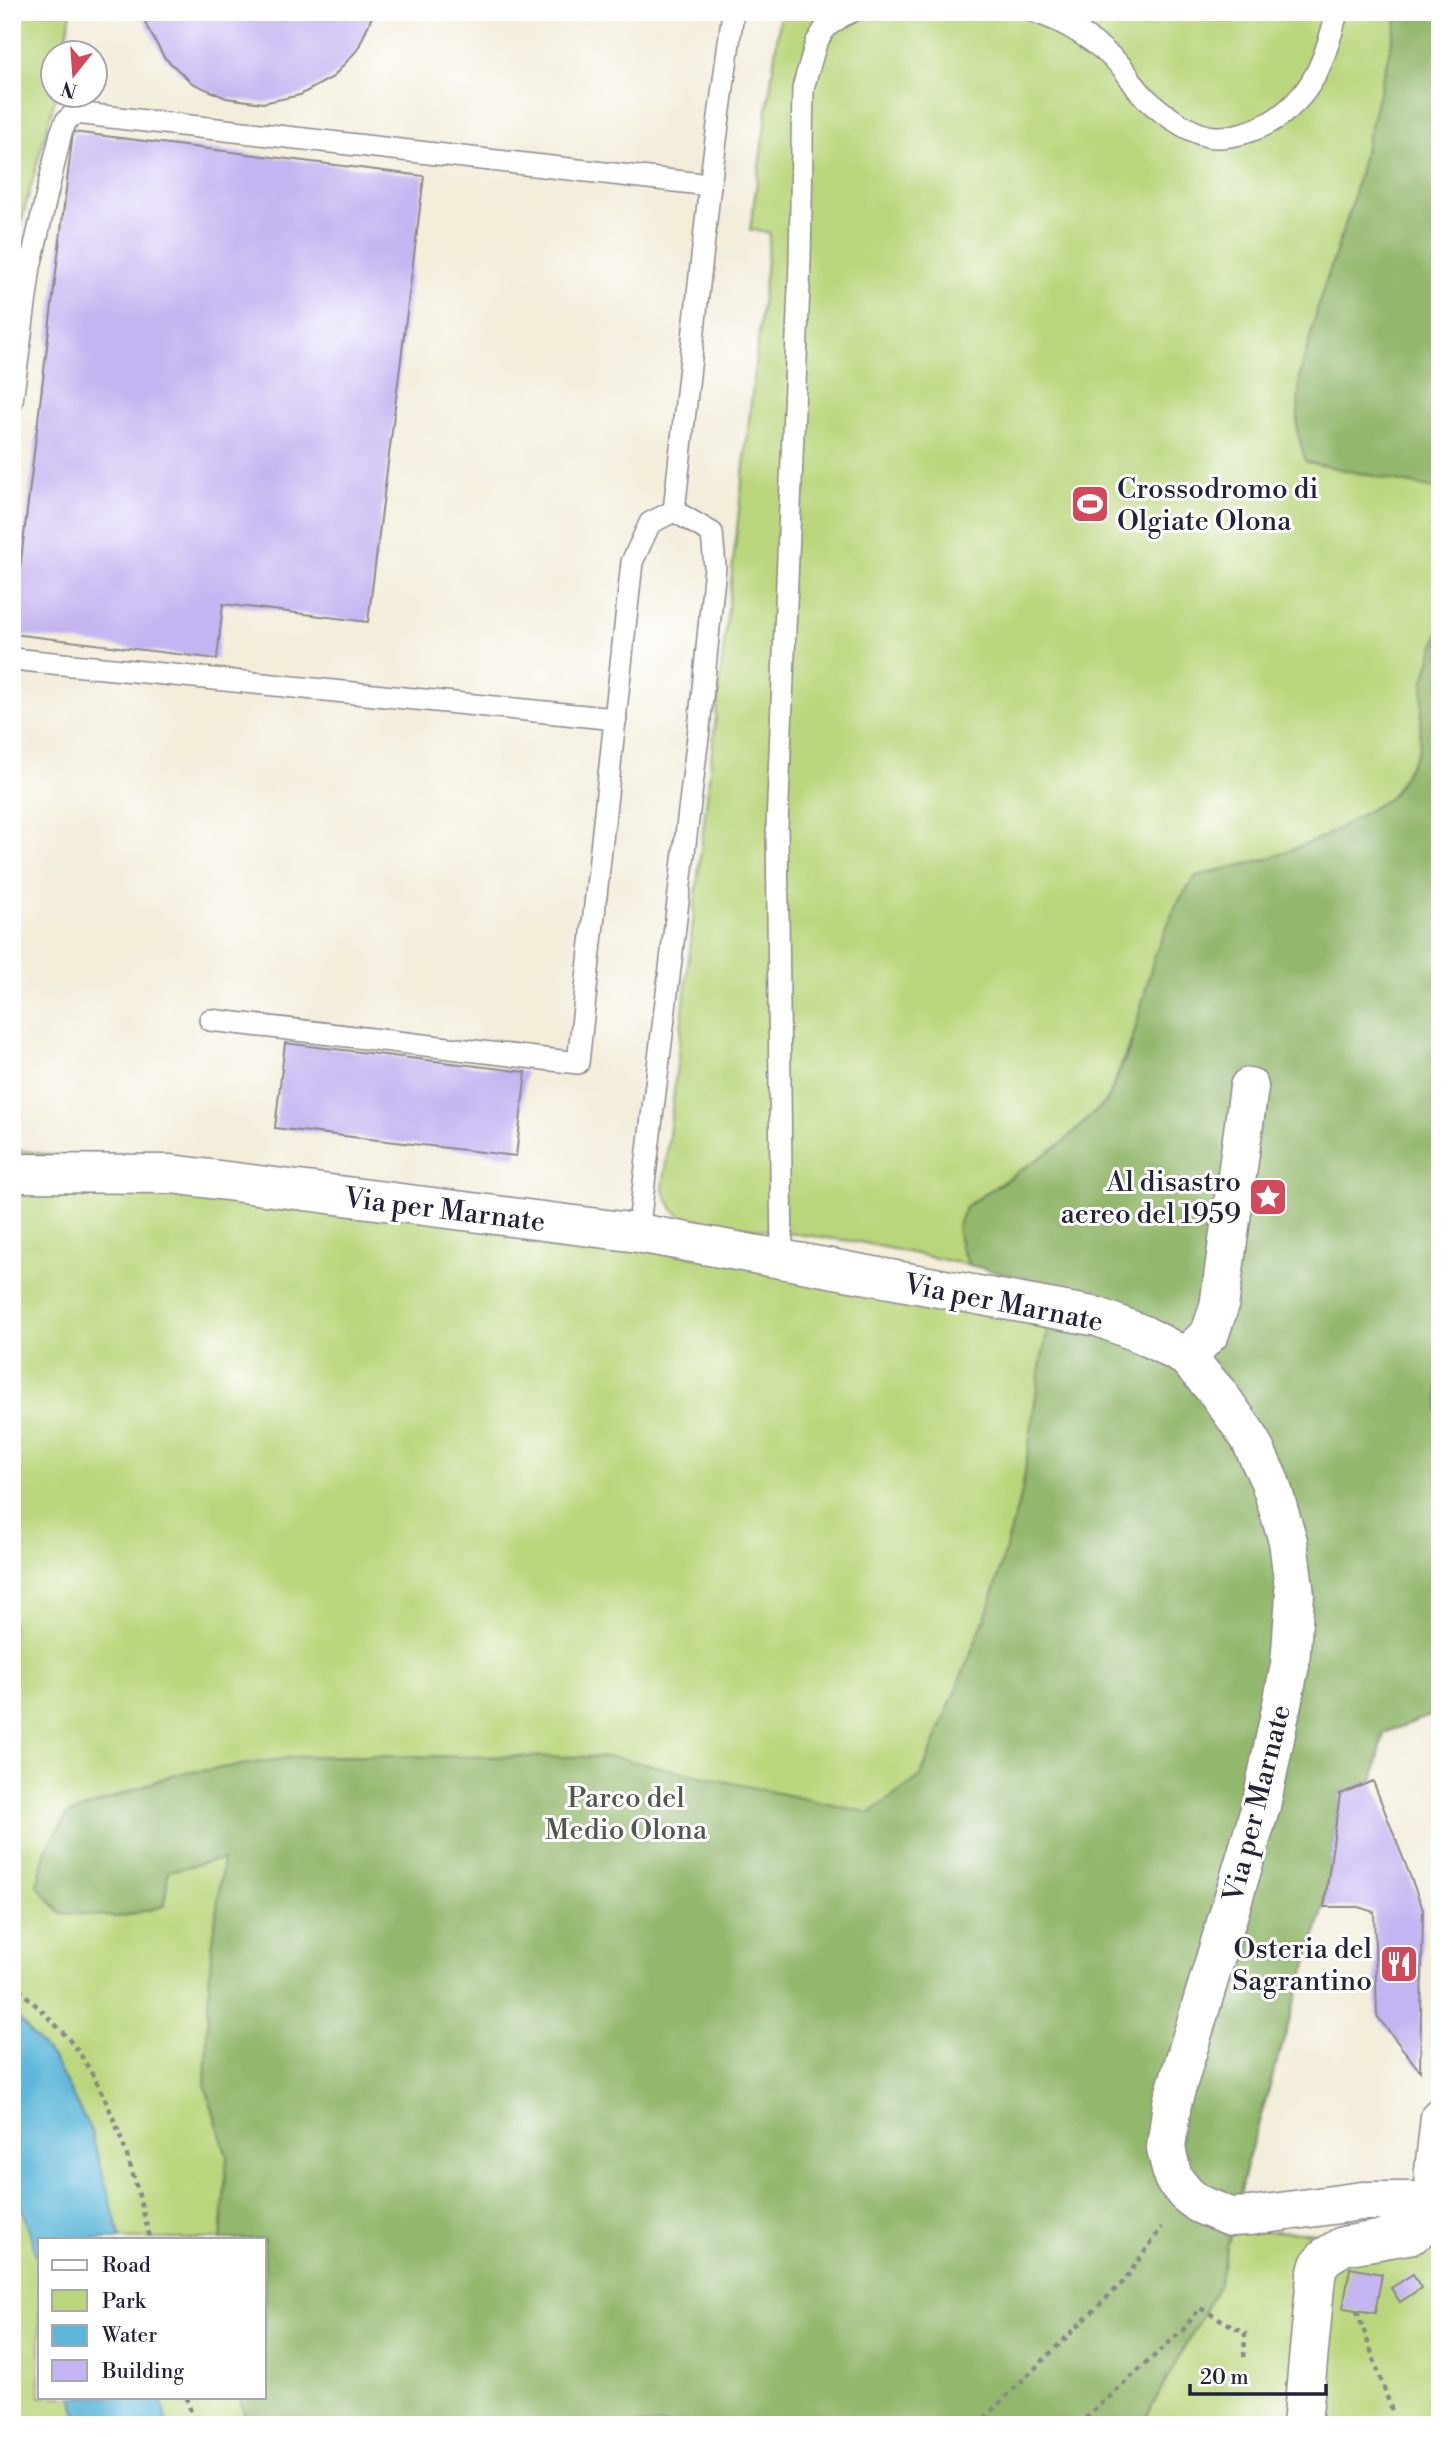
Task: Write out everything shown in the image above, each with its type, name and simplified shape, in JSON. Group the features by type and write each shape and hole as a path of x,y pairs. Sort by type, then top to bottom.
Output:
{"street":[{"path":"1186,1357 1210,1333 1219,1307 1249,1087"},
{"name":"Via per Marnate","path":"12,1173 172,1174 638,1233 1098,1317 1143,1335 1186,1357 1218,1393 1249,1437 1270,1482 1288,1541 1295,1595 1290,1665 1261,1806 1175,2089 1166,2148 1169,2168 1173,2178 1186,2194 1210,2210 1230,2217 1362,2201 1438,2201"},
{"path":"1303,2425 1313,2289 1319,2265 1333,2250 1343,2246 1413,2234 1426,2224 1438,2201 1434,2171 1440,2117"}],"lane":[{"path":"674,511 709,186 733,12"},
{"path":"782,1259 777,826 800,262 803,88 816,43 826,27 851,12"},
{"path":"1035,12 1089,39 1122,67 1141,94 1174,120 1207,136 1228,137 1263,126 1289,111 1313,80 1327,51 1336,12"},
{"path":"12,401 30,267 61,133 66,121 75,113 709,186"},
{"path":"210,1020 578,1063 632,562 650,523 674,511"},
{"path":"638,1233 699,727 715,567 712,533 674,511"},
{"path":"12,659 616,719"}],"path":[{"path":"12,1982 81,2056 126,2152 150,2238"},
{"path":"977,2425 1124,2281 1164,2224"},
{"path":"1077,2425 1182,2330 1200,2308 1245,2333 1244,2362"},
{"path":"1357,2310 1393,2414"},
{"path":"187,2398 194,2425"}],"green space":[{"path":"12,12 71,12 66,38 38,38 38,108 52,108 12,256"},
{"name":"Crossodromo di Olgiate Olona","path":"781,12 1440,12 1440,775 1324,837 1271,858 1196,876 1107,1101 1062,1143 965,1207 961,1248 969,1265 859,1242 686,1220 674,1211 663,1190 770,233 750,230"},
{"path":"1399,12 1440,12 1440,490 1306,462 1297,431 1300,376 1320,299 1350,210"},
{"path":"1440,627 1438,1713 1384,1733 1373,1781 1340,1794 1324,1907 1246,2165 1219,2284 1142,2425 248,2425 239,2398 266,2398 266,2238 221,2238 227,2157 205,2084 210,1965 223,1859 168,1871 165,1906 119,1917 60,1913 37,1885 46,1850 67,1815 172,1775 303,1756 613,1757 870,1813 921,1776 989,1608 1022,1491 1040,1368 1056,1286 969,1265 961,1248 957,1228 965,1207 1062,1143 1107,1101 1130,1048 1155,954 1177,903 1196,876 1271,858 1324,837 1391,797 1419,750 1424,681"},
{"name":"Parco del Medio Olona","path":"12,1149 1088,1319 1231,2230 1406,2238 1440,2232 1440,2425 12,2425"}],"water":[{"path":"12,2011 54,2060 91,2131 121,2238 38,2238 38,2260 12,2175"},
{"path":"73,2398 161,2398 167,2425 78,2425"}],"building":[{"path":"143,12 374,12 358,49 333,77 300,95 263,103 226,98 192,83 164,57 146,25"},
{"path":"73,132 424,176 368,622 223,604 217,659 12,634"},
{"path":"285,1043 526,1072 516,1156 275,1128"},
{"name":"Osteria del Sagrantino","path":"1373,1781 1423,1909 1420,2071 1377,2016 1374,1912 1358,1907 1324,1907 1340,1794"},
{"path":"1350,2268 1382,2274 1375,2313 1343,2308"},
{"path":"1413,2274 1421,2288 1400,2302 1391,2288"}],"place":[{"name":"Crossodromo di Olgiate Olona","path":"1090,504"},
{"name":"Al disastro aereo del 1959","path":"1268,1197"},
{"name":"Osteria del Sagrantino","path":"1399,1964"}]}
